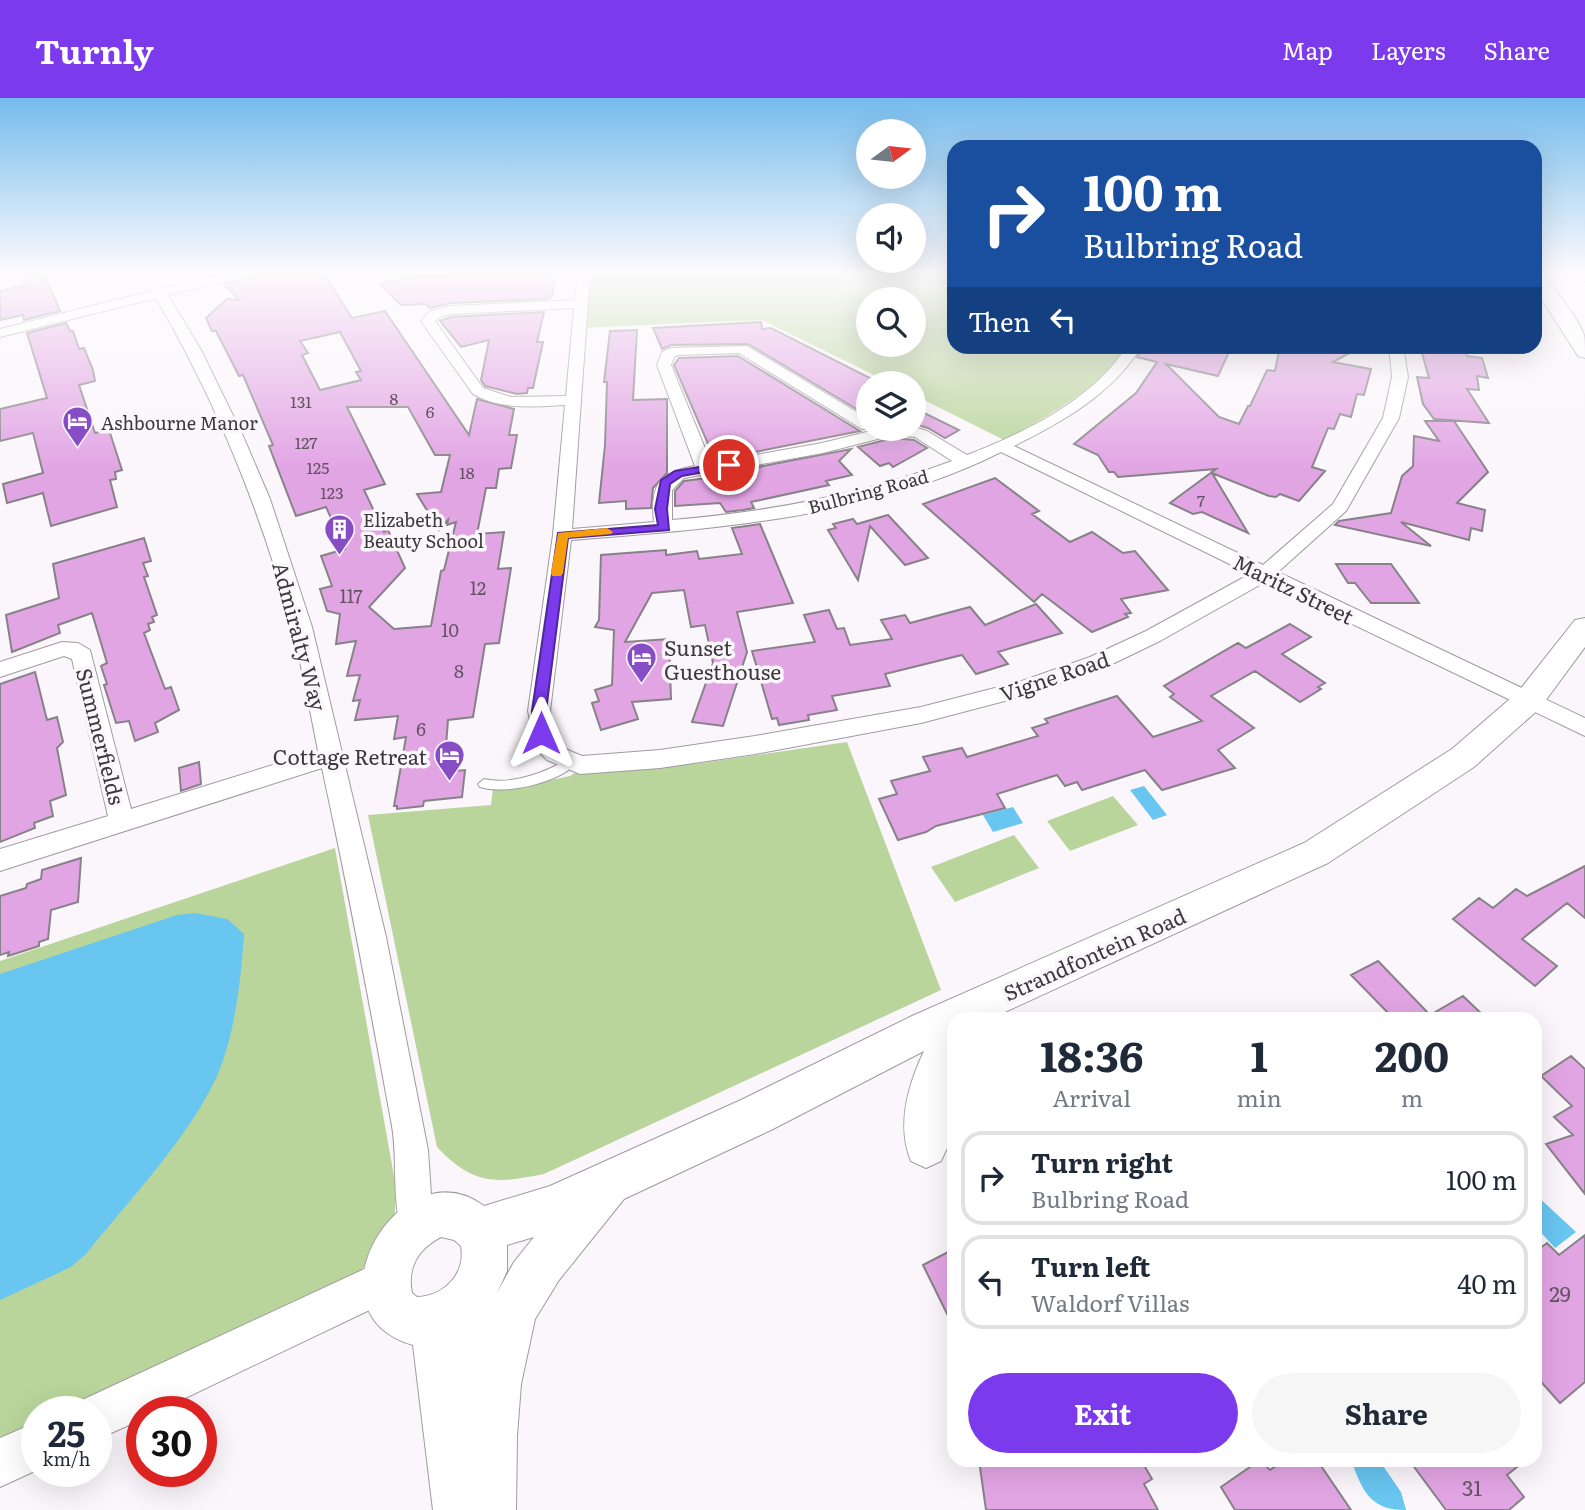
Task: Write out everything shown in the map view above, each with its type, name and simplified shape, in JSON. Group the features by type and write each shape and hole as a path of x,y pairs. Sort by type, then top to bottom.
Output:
{"main road":[{"name":"Strandfontein Road","path":"978,1010 1316,853 1463,758 1529,700 1585,627"},
{"name":"Strandfontein Road","path":"386,1280 394,1249 554,1208 756,1115 926,1029 947,1021"},
{"path":"926,1146 925,1111 929,1081 947,1051"},
{"path":"487,1510 499,1368 513,1313 536,1273 615,1179"},
{"path":"386,1280 391,1303 402,1316 417,1322 449,1313 475,1292 455,1232"},
{"path":"449,1313 472,1412 487,1510"},
{"path":"449,1313 460,1510"}],"street":[{"name":"Admiralty Way","path":"187,338 261,499 302,627 372,937 412,1150 455,1232"},
{"path":"440,338 478,391 487,398 512,402 572,400"},
{"path":"563,758 544,743 539,711 562,535 577,338"},
{"path":"705,469 664,366 667,355 676,351 742,349 856,419"},
{"name":"Bulbring Road","path":"562,535 664,528 840,502 966,462 1003,447 1091,396 1129,354"},
{"name":"Vigne Road","path":"563,758 596,765 660,759 845,731 1027,687 1098,662 1153,636 1264,574 1340,507 1391,418 1400,377 1397,354"},
{"path":"664,528 661,509 665,483 679,474 823,448 856,435"},
{"path":"926,438 966,462"},
{"name":"Maritz Street","path":"1003,447 1585,729"},
{"name":"Summerfields","path":"0,670 62,649 71,648 82,655 122,821"},
{"name":"Summerfields","path":"0,860 332,756"},
{"path":"112,1409 386,1280"},
{"path":"0,1463 21,1453"}],"lane":[{"path":"484,784 493,788 563,769 563,758"}],"green space":[{"path":"798,338 856,338 856,357 926,357 926,338 947,338 947,354 1121,354 1102,376 1071,400 1004,440 926,401 926,371 866,371"},
{"path":"847,742 941,990 544,1174 498,1180 474,1175 462,1169 437,1147 368,815 491,805 493,788 519,787 570,776 578,771 618,771 702,763"},
{"path":"1113,796 1138,825 1070,851 1047,821"},
{"path":"1014,835 1039,868 955,902 931,867"},
{"path":"335,848 396,1187 394,1220 384,1242 362,1269 335,1292 102,1396 21,1396 21,1432 0,1441 0,961"}],"water":[{"path":"1144,786 1167,815 1153,820 1130,790"},
{"path":"1013,807 1023,823 993,832 983,815"},
{"path":"195,913 227,919 244,934 233,1025 223,1060 205,1100 174,1146 86,1254 71,1267 0,1300 0,974 177,915"},
{"path":"1542,1200 1576,1232 1555,1248 1542,1234"},
{"path":"1354,1467 1384,1467 1401,1492 1406,1510 1376,1503 1360,1481"}],"building":[{"path":"29,338 75,338 79,349 84,348 93,370 95,381 79,385 95,433 109,430 122,470 115,472 116,479 110,480 117,507 51,526 43,493 7,503 3,484 43,473 33,433 0,441 0,409 47,398"},
{"path":"220,338 314,338 300,341 308,353 302,355 320,390 361,380 356,372 361,371 343,338 403,338 469,435 477,399 514,409 509,435 517,435 511,468 499,469 496,488 486,488 477,534 504,532 498,569 511,568 499,643 485,644 473,717 448,720 444,772 465,770 462,797 424,801 423,806 397,809 397,806 394,806 406,737 394,739 398,716 355,720 360,700 353,701 360,675 347,676 356,641 336,644 340,614 327,611 320,589 332,586 321,556 345,549 326,507 296,516 269,446 273,445 243,375 239,376","holes":["347,407 408,407 435,455 450,455 441,492 417,494 439,530 448,520 447,525 456,522 444,570 441,571 431,626 394,629 369,607 405,568 388,530 384,532 364,490 385,484"]},
{"path":"454,338 538,338 537,342 543,342 533,388 528,388 527,393 517,394 485,386 481,380 489,340 461,347"},
{"path":"609,338 637,338 633,400 667,399 667,473 653,488 651,508 626,509 626,501 599,503 605,445 607,382 604,382"},
{"path":"657,338 791,338 856,371 856,409 748,344 671,345 662,349"},
{"path":"1139,354 1228,354 1218,376 1166,364 1219,417 1239,424 1267,370 1275,371 1278,354 1348,354 1333,362 1371,369 1364,395 1357,394 1351,417 1340,414 1334,429 1328,428 1312,467 1325,471 1299,501 1280,494 1276,497 1269,496 1212,473 1248,533 1202,512 1193,514 1170,503 1216,469 1118,477 1114,472 1109,472 1098,455 1074,444 1136,393 1157,362 1137,357"},
{"path":"1422,354 1466,354 1482,358 1488,378 1477,376 1479,390 1467,389 1489,423 1434,419 1423,404 1417,377 1429,378"},
{"path":"738,356 856,429 856,432 715,460 674,365 679,358"},
{"path":"926,414 959,430 945,438 928,428"},
{"path":"1425,421 1454,421 1488,472 1457,503 1485,510 1482,531 1471,528 1469,540 1401,522 1431,546 1335,525 1339,521 1391,513 1402,476 1413,466 1414,436 1439,441"},
{"path":"881,441 916,441 927,448 893,467 889,463 880,466 858,447"},
{"path":"851,449 839,461 852,475 826,481 829,485 751,502 754,508 743,510 726,512 720,503 675,506 675,491 684,481 723,476 722,474"},
{"path":"995,478 1039,511 1032,514 1070,542 1092,532 1123,553 1135,551 1168,590 1121,599 1131,613 1125,614 1128,617 1092,632 1042,594 1034,602 923,504"},
{"path":"888,515 928,558 905,565 870,526 858,580 828,530 836,528 833,524 853,519 857,524"},
{"path":"760,524 793,603 737,612 747,652 723,726 692,722 713,663 705,625 691,627 684,590 652,593 625,642 669,639 671,699 632,702 638,719 601,730 592,703 599,701 595,690 612,685 614,630 595,627 599,620 601,555 666,550 666,555 697,551 699,559 742,554 732,528"},
{"path":"144,538 151,561 143,563 148,576 144,577 157,615 152,617 154,622 148,624 150,630 144,633 165,689 171,687 179,710 155,723 158,732 135,741 129,721 116,723 101,666 107,663 92,613 58,625 60,633 12,652 6,615 59,598 53,564"},
{"path":"1336,564 1391,564 1419,603 1371,603 1355,583 1348,583"},
{"path":"1036,604 1062,633 998,652 1008,664 976,674 962,655 885,674 890,686 832,696 837,710 808,715 809,720 779,725 777,718 772,719 752,651 815,642 804,615 829,610 837,629 844,628 850,645 892,639 881,620 905,615 910,623 970,607 985,625"},
{"path":"1290,624 1311,637 1282,654 1325,683 1318,687 1321,689 1300,702 1255,671 1211,696 1254,728 1218,750 1235,768 1162,790 1145,770 1082,790 1077,782 1065,786 1057,775 997,794 1005,808 936,826 926,832 898,840 879,799 897,794 891,781 930,771 923,757 962,748 967,757 1038,736 1032,728 1048,723 1045,719 1117,696 1153,737 1202,721 1170,697 1174,694 1164,686 1238,643 1246,648"},
{"path":"35,672 47,720 57,717 63,742 57,748 66,795 50,801 53,816 34,823 35,828 0,842 0,684"},
{"path":"199,762 201,784 181,791 179,768"},
{"path":"81,858 78,902 51,910 48,939 39,942 39,946 8,956 9,952 0,955 0,896 26,888 27,884 41,879 42,870"},
{"path":"1585,866 1585,918 1567,903 1522,939 1557,966 1535,986 1453,919 1479,898 1493,908 1516,889 1527,896"},
{"path":"1378,961 1427,1012 1387,1012 1351,975"},
{"path":"1463,996 1480,1012 1435,1012"},
{"path":"1571,1056 1585,1069 1585,1194 1546,1144 1573,1135 1554,1117 1572,1106 1542,1075"},
{"path":"1585,1235 1585,1382 1560,1403 1542,1383 1542,1247 1547,1243 1559,1255"},
{"path":"947,1253 947,1314 923,1265"},
{"path":"980,1467 1145,1467 1152,1479 1144,1484 1158,1510 986,1510"},
{"path":"1250,1467 1267,1467 1270,1470 1274,1467 1322,1467 1351,1510 1235,1510 1221,1487"},
{"path":"1414,1467 1517,1467 1507,1475 1524,1497 1509,1510 1446,1510"}],"slow traffic":[{"path":"557,573 562,535 607,532"}],"place":[{"name":"Ashbourne Manor","path":"78,449"},
{"name":"Elizabeth Beauty School","path":"340,556"},
{"name":"Sunset Guesthouse","path":"641,685"},
{"name":"Cottage Retreat","path":"450,782"}],"route":[{"path":"541,733 539,711 562,535 664,528 661,509 665,483 679,474 729,465"}]}
